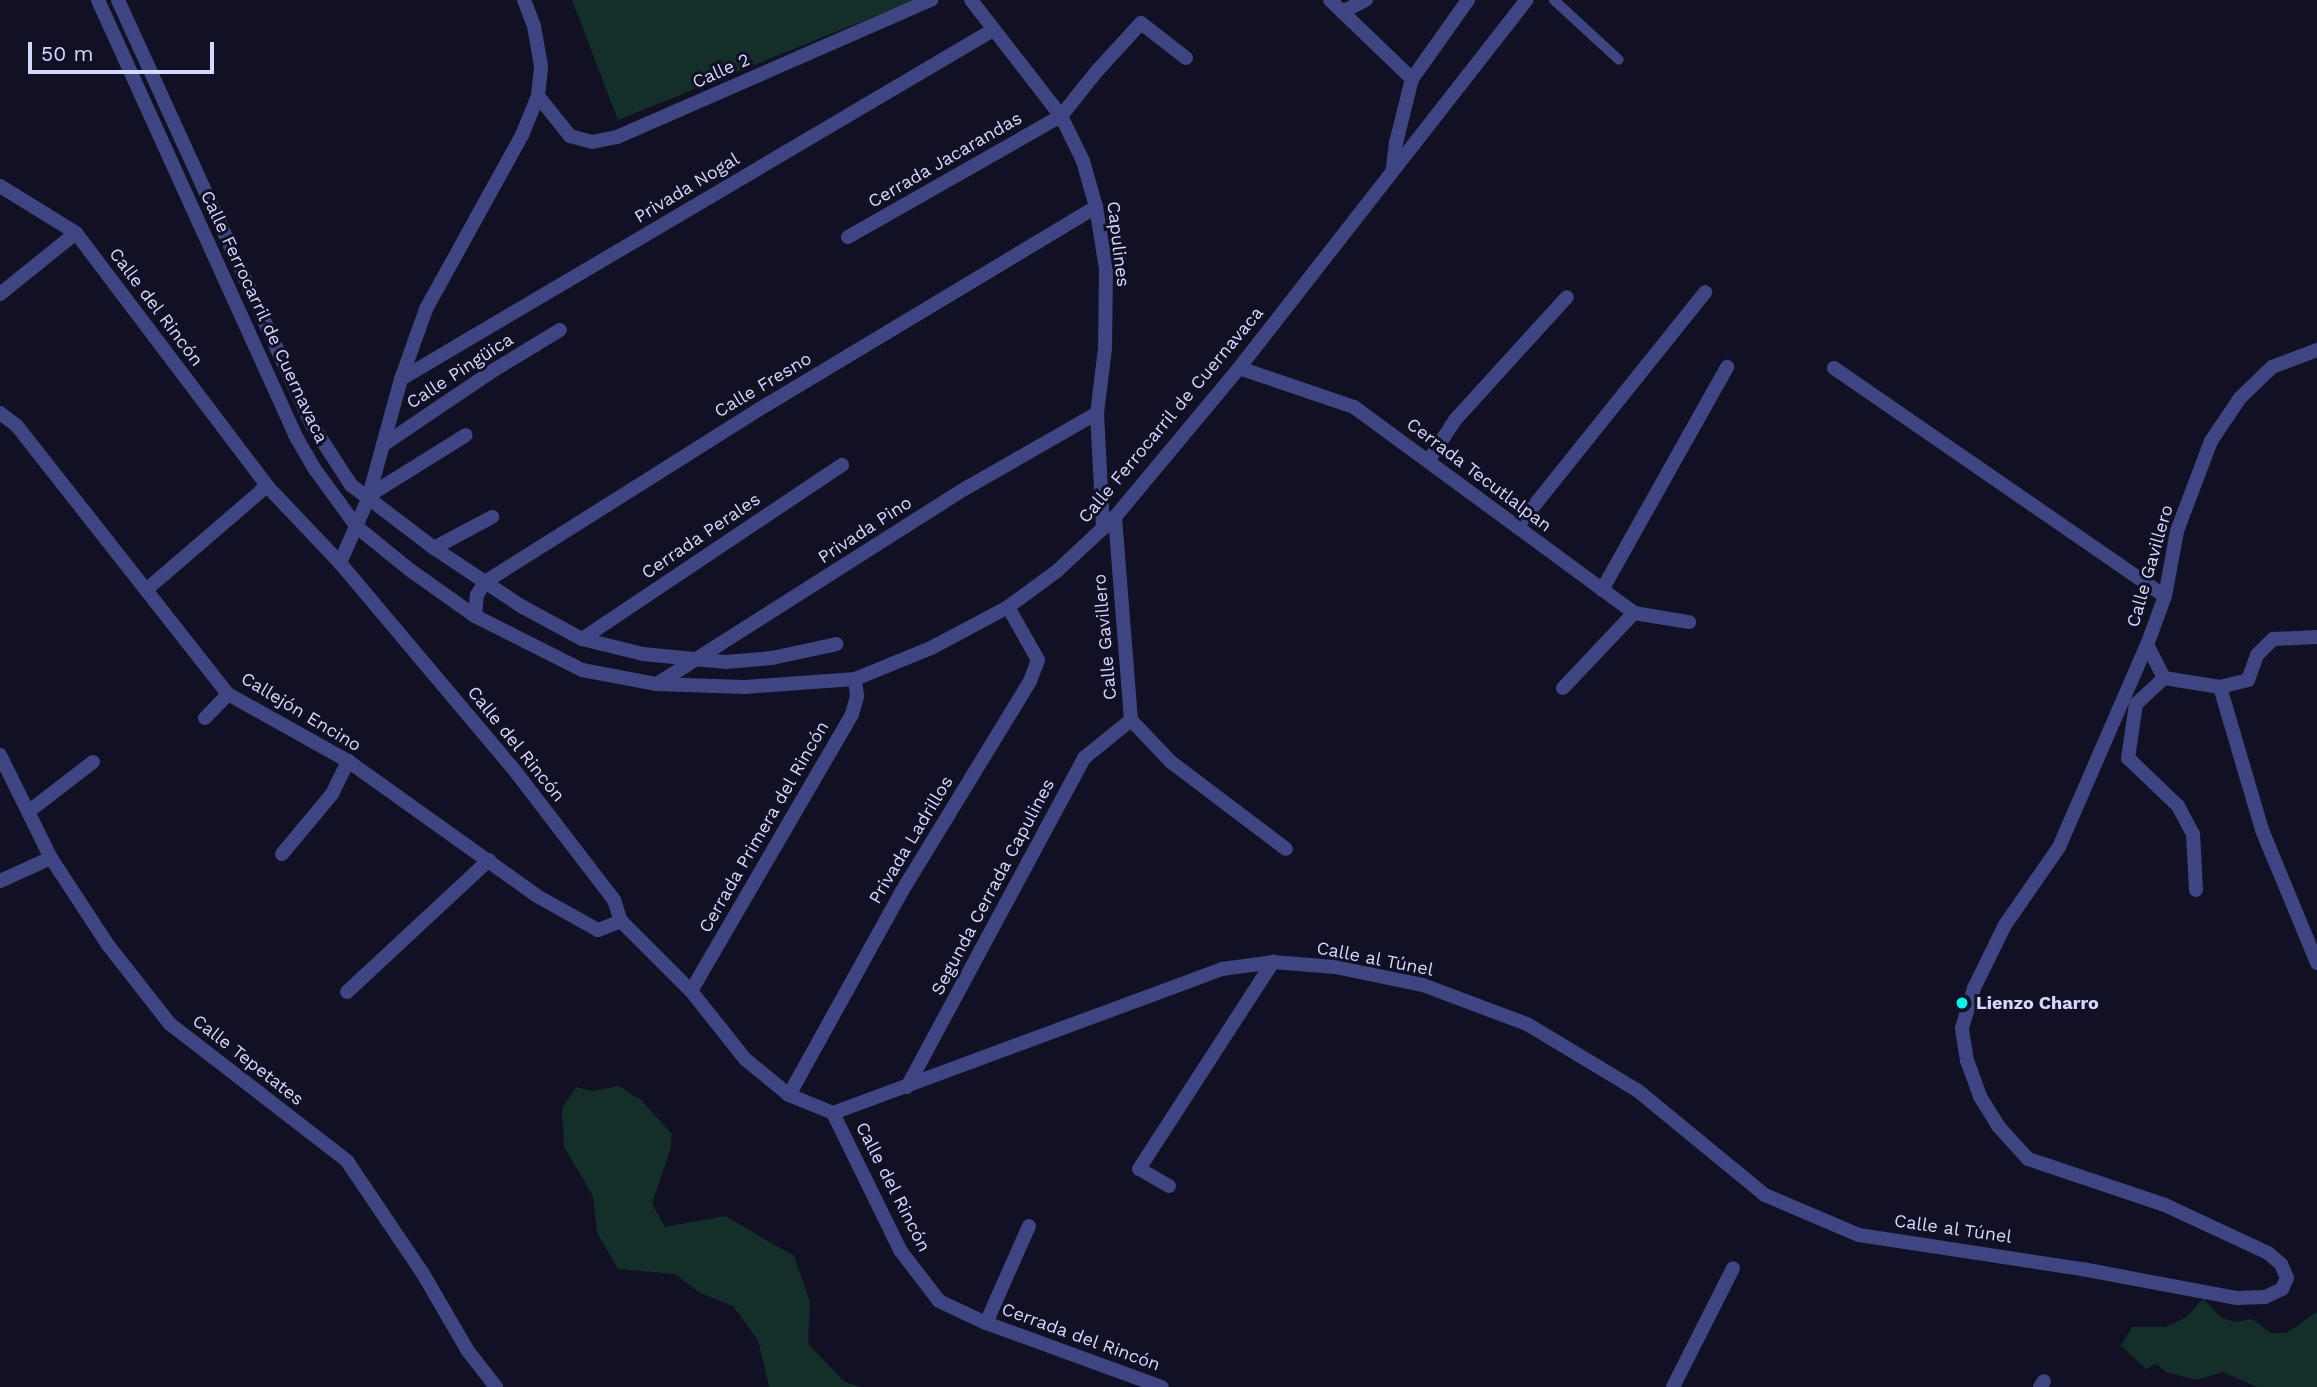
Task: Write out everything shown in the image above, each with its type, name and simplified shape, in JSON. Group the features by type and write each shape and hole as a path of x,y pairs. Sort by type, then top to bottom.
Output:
{"street":[{"name":"Calle Ferrocarril de Cuernavaca","path":"98,0 295,435 314,468 357,527 475,617 582,670 656,684 745,687 855,679 931,648 1008,607 1057,571 1115,517 1239,368 1393,167 1526,0"},
{"name":"Calle Ferrocarril de Cuernavaca","path":"118,0 312,425 351,485 434,548 521,606 582,639 643,654 696,661 772,658 837,644"},
{"path":"340,563 368,497 401,379 426,309 522,135 538,96 541,66 534,26 524,0"},
{"name":"Calle 2","path":"538,96 570,136 592,142 617,137 931,0"},
{"name":"Capulines","path":"971,0 1061,116 1083,161 1096,207 1106,269 1105,349 1097,413 1103,529"},
{"path":"1330,0 1412,79"},
{"path":"1342,12 1366,0"},
{"path":"1393,167 1396,143 1412,79 1468,0"},
{"path":"1061,116 1141,23 1186,58"},
{"name":"Privada Nogal","path":"401,379 993,30"},
{"name":"Cerrada Jacarandas","path":"848,237 1061,116"},
{"name":"Calle del Rincón","path":"0,186 76,233 267,486 340,563 512,767 614,900 621,921 691,990 745,1059 789,1095 833,1113 900,1250 939,1301 986,1324"},
{"name":"Calle Fresno","path":"485,582 768,404 1096,207"},
{"path":"0,295 76,233"},
{"path":"1517,527 1705,292"},
{"path":"1429,460 1455,420 1567,298"},
{"name":"Calle Pingüica","path":"383,445 494,370 560,330"},
{"name":"Calle Gavillero","path":"2164,678 2147,645 2165,596 2177,531 2211,441 2240,398 2272,367 2317,350"},
{"path":"1602,590 1727,367"},
{"name":"Cerrada Tecutlalpan","path":"1239,368 1354,407 1634,612 1689,622"},
{"path":"1834,368 2165,596"},
{"name":"Callejón Encino","path":"0,413 17,426 228,694 348,761 489,859 537,896 598,930 621,921"},
{"name":"Privada Pino","path":"656,684 968,487 1097,413"},
{"path":"368,497 466,435"},
{"name":"Cerrada Perales","path":"582,639 842,465"},
{"path":"146,590 267,486"},
{"path":"434,548 492,517"},
{"name":"Calle Gavillero","path":"1115,517 1131,720 1171,762 1286,849"},
{"path":"475,617 477,595 485,582"},
{"name":"Privada Ladrillos","path":"789,1095 902,891 1030,681 1038,660 1008,607"},
{"path":"1563,688 1634,612"},
{"path":"2196,890 2193,834 2188,824 2178,806 2128,758 2136,704 2164,678 2220,687 2248,681 2257,655 2273,639 2317,637"},
{"name":"Calle al Túnel","path":"833,1113 1223,969 1273,962 1335,967 1423,985 1527,1024 1636,1090 1765,1195 1859,1235 2095,1271 2237,1298 2265,1297 2282,1289 2287,1278 2281,1264 2268,1253 2165,1205 2028,1159 1986,1107 1967,1061 1962,1028 1974,989 2005,925 2059,847 2147,645"},
{"name":"Cerrada Primera del Rincón","path":"691,990 852,715 857,696 855,679"},
{"path":"2220,687 2262,830 2317,963"},
{"path":"205,718 228,694"},
{"name":"Segunda Cerrada Capulines","path":"907,1087 1083,758 1131,720"},
{"name":"Calle Tepetates","path":"0,755 51,858 108,945 170,1024 347,1161 422,1272 468,1351 494,1385"},
{"path":"282,854 332,794 348,761"},
{"path":"28,812 93,762"},
{"path":"0,881 51,858"},
{"path":"346,992 489,859"},
{"path":"1168,1186 1139,1169 1273,962"},
{"path":"986,1324 1029,1226"},
{"path":"1673,1387 1733,1268"},
{"name":"Cerrada del Rincón","path":"986,1324 1163,1387"}],"lane":[{"path":"1554,0 1619,60"}],"green space":[{"path":"572,0 915,0 618,120"},
{"path":"619,1086 641,1100 672,1134 670,1151 652,1203 665,1227 725,1216 794,1256 810,1302 808,1344 845,1382 862,1387 769,1387 758,1340 733,1306 700,1293 675,1274 618,1269 597,1233 593,1196 564,1147 562,1108 576,1087 592,1091"},
{"path":"2203,1299 2222,1318 2235,1322 2252,1319 2271,1333 2286,1333 2317,1312 2317,1387 2257,1387 2223,1372 2196,1380 2166,1372 2156,1364 2146,1369 2121,1346 2132,1327 2166,1327 2186,1317"}],"place":[{"name":"Lienzo Charro","path":"1962,1003"}]}
